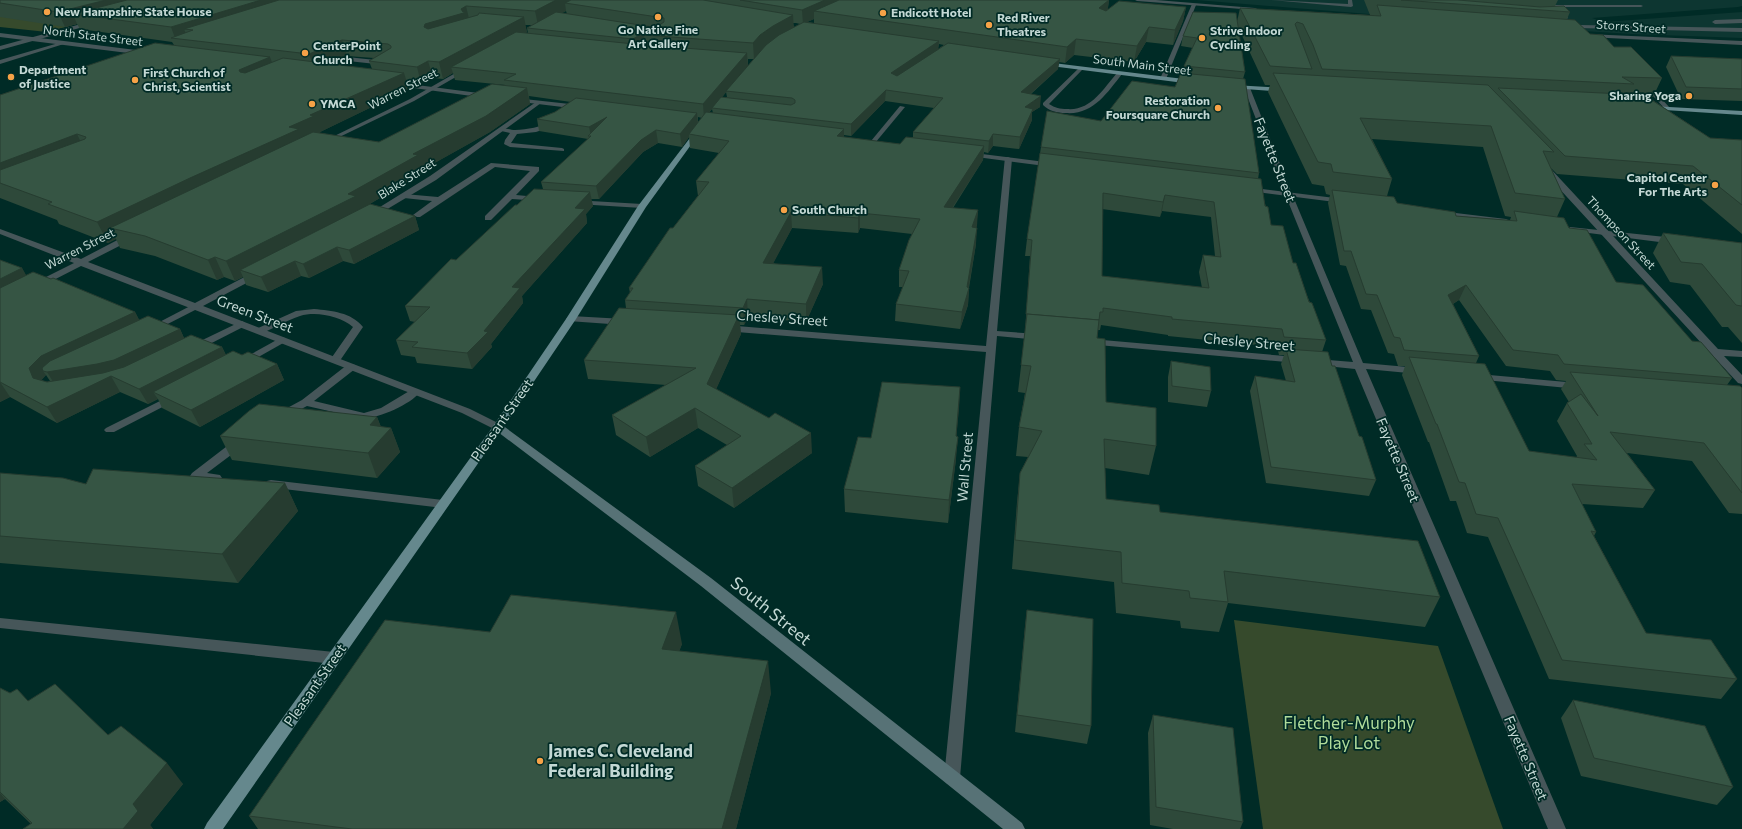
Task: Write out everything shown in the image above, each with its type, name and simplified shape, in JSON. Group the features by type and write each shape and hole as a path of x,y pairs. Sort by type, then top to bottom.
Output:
{"main road":[{"name":"South Main Street","path":"1038,63 1202,83"},
{"path":"1225,86 1291,90"},
{"path":"1647,108 1742,113"},
{"name":"Pleasant Street","path":"213,829 498,427 571,319 642,206 704,126"},
{"name":"South Street","path":"498,427 706,582 1016,829"}],"street":[{"path":"1137,0 1258,10"},
{"path":"1273,0 1351,6"},
{"path":"1350,0 1352,13"},
{"path":"1163,79 1188,14 1194,5"},
{"path":"1561,21 1568,20 1556,6 1641,6"},
{"path":"1708,22 1742,21"},
{"path":"0,48 96,22"},
{"path":"1698,29 1701,23"},
{"path":"1574,24 1595,35"},
{"path":"1580,27 1742,30"},
{"name":"Storrs Street","path":"1580,34 1742,43"},
{"name":"North State Street","path":"0,35 151,54 133,60"},
{"path":"1605,36 1610,43"},
{"path":"0,62 64,43"},
{"path":"327,75 313,74 347,59 392,63 381,70"},
{"name":"Warren Street","path":"316,147 470,67"},
{"path":"1080,68 1045,104 1049,108 1080,112 1089,108 1119,74"},
{"path":"1639,76 1668,109"},
{"path":"387,83 491,97"},
{"name":"Fayette Street","path":"1247,88 1267,142 1358,366 1557,829"},
{"path":"507,99 585,108"},
{"name":"Blake Street","path":"363,220 433,178 538,102"},
{"path":"567,114 577,107"},
{"path":"873,142 902,107"},
{"path":"500,130 515,132 536,130 557,122"},
{"path":"515,132 508,140 507,144 512,146 562,150"},
{"path":"960,153 1062,166"},
{"name":"Wall Street","path":"952,778 1008,159"},
{"name":"Thompson Street","path":"1538,162 1742,381"},
{"path":"417,215 494,165 536,169 488,218"},
{"path":"1242,188 1351,202"},
{"path":"404,196 439,200"},
{"path":"510,197 549,200"},
{"path":"565,201 642,206"},
{"path":"1430,211 1518,222"},
{"path":"1565,228 1682,242"},
{"name":"Green Street","path":"0,231 466,411 498,427"},
{"name":"Warren Street","path":"25,290 139,232"},
{"path":"140,334 262,271"},
{"path":"260,331 299,313 314,312 334,314 348,319 358,327 335,360"},
{"path":"571,319 634,322"},
{"path":"185,352 242,324"},
{"name":"Chesley Street","path":"718,327 990,349"},
{"path":"992,333 1045,338"},
{"path":"235,366 282,340"},
{"name":"Chesley Street","path":"1084,341 1426,372"},
{"path":"1716,352 1742,354"},
{"path":"273,420 306,402 351,367"},
{"path":"1466,376 1592,387"},
{"path":"110,430 183,392"},
{"path":"306,402 364,416 382,412 415,392"},
{"path":"227,480 196,476 247,438"},
{"path":"258,483 443,504"},
{"path":"0,623 334,658"}],"shaded area":[{"path":"1196,0 1742,0 1742,6 1738,7 1592,18 1604,22 1742,12 1742,38 1567,30"}],"green space":[{"path":"13,0 166,0 47,32 0,27 0,3"},
{"name":"Fletcher-Murphy Play Lot","path":"1234,620 1438,646 1503,829 1263,829"}],"building":[{"path":"0,0 106,0 58,12 0,3"},
{"path":"127,0 261,0 171,27 73,14"},
{"path":"279,0 556,0 535,11 466,6 461,9 463,12 467,12 425,24 424,27 428,29 478,15 479,13 524,17 439,62 428,61 417,67 369,61 391,48 388,44 342,40 309,54 171,38 193,30 184,29"},
{"path":"571,0 703,0 793,15 760,35 753,43 644,35 664,22 664,18 565,3"},
{"path":"740,0 825,0 802,10"},
{"path":"839,0 1109,0 1099,8 1106,11 1119,1 1186,7 1175,30 1149,27 1137,46 1076,39 1067,47 814,11"},
{"path":"1401,0 1458,0 1540,7 1564,6 1570,12"},
{"path":"1377,5 1575,20 1590,34 1603,35 1614,47 1631,47 1662,78 1622,77 1634,84 1322,69 1303,24 1297,22 1295,24 1312,69 1270,66 1240,8 1381,16"},
{"path":"556,12 653,27 633,39 527,28"},
{"path":"1193,12 1236,13 1245,72 1184,66 1197,38 1183,36"},
{"path":"804,22 939,41 891,73 897,76 948,43 1060,59 1021,92 1041,96 1025,107 1033,109 1020,137 993,134 989,141 913,132 943,98 886,90 851,124 712,108 721,97 791,105 795,103 795,100 792,98 726,91 766,45 779,35"},
{"path":"516,32 634,44 747,53 703,104 504,80 516,74 451,67"},
{"path":"155,43 270,57 239,70 240,72 245,73 283,58 404,73 310,115 314,116 289,127 299,129 97,222 48,204 52,202 0,183 0,170 85,139 86,137 77,134 0,163 0,95"},
{"path":"1671,56 1742,59 1742,89 1686,87"},
{"path":"1181,73 1245,79 1259,173 1041,147 1047,111 1101,121 1132,81 1175,87"},
{"path":"1273,73 1488,85 1554,152 1543,151 1565,199 1515,193 1491,126 1360,118 1392,179 1333,172 1331,164 1318,162"},
{"path":"492,84 527,88 486,116 413,154 418,155 348,194 356,196 226,261 215,257 208,260 145,236 110,228 313,132 379,142"},
{"path":"1498,88 1644,95 1710,138 1742,140 1742,205 1693,166 1565,156"},
{"path":"576,98 697,113 680,134 656,130 641,140 596,186 541,182 591,136 588,136 607,117 589,127 537,119 555,112"},
{"path":"706,112 844,129 837,136 900,144 906,137 984,146 944,207 978,210 972,227 977,228 967,287 969,288 962,312 896,304 909,271 899,270 909,240 920,219 860,213 858,218 791,212 763,263 822,267 806,304 747,299 743,308 625,300 633,288 629,288 670,228 673,228 709,182 696,181 729,141 689,134"},
{"path":"1040,153 1261,179 1265,206 1268,207 1271,225 1283,226 1293,263 1296,263 1309,302 1312,303 1326,340 1284,337 1282,329 1172,319 1172,317 1103,308 1103,312 1100,312 1099,320 1026,314 1032,240 1027,239","holes":["1103,193 1163,202 1165,195 1214,202 1221,257 1203,255 1209,288 1102,276"]},
{"path":"534,189 590,192 575,208 585,209 512,287 520,288 484,331 488,332 467,353 412,347 418,342 396,340 430,307 405,306 451,259 456,260"},
{"path":"1332,190 1394,197 1397,203 1455,212 1456,216 1517,221 1514,211 1564,218 1569,228 1587,230 1616,282 1643,285 1692,341 1701,342 1732,378 1564,364 1558,355 1513,350 1466,285 1448,295 1479,356 1404,350 1400,338 1394,337 1377,295 1366,294 1351,251 1344,251"},
{"path":"370,204 415,216 349,250 337,247 303,264 295,261 261,277 240,270"},
{"path":"1663,233 1742,243 1742,306 1736,305 1702,264 1681,262"},
{"path":"0,260 22,268 0,279"},
{"path":"33,272 51,279 53,278 135,312 41,356 29,368 33,378 47,382 103,373 124,367 191,335 222,347 139,389 111,376 47,407 0,382 0,288"},
{"path":"619,308 739,315 707,384 769,418 775,413 811,433 732,488 695,466 741,436 695,408 646,437 612,415 696,368 584,360"},
{"path":"1027,314 1099,320 1097,338 1105,339 1106,402 1156,408 1156,446 1104,439 1106,499 1159,505 1160,512 1418,541 1440,597 1224,571 1228,602 1190,598 1189,591 1122,583 1121,552 1015,540 1020,473 1042,431 1019,427 1031,366 1021,365"},
{"path":"148,316 180,329 114,360 47,372 43,371 42,368 50,361"},
{"path":"1286,349 1328,352 1332,366 1335,366 1359,436 1362,437 1376,480 1271,467 1255,376 1295,382"},
{"path":"233,351 242,355 248,352 277,364 191,410 153,392"},
{"path":"1409,357 1485,364 1529,451 1597,460 1584,444 1592,444 1567,403 1581,394 1598,416 1570,372 1740,386 1742,388 1742,493 1704,443 1610,432 1655,490 1572,484 1596,532 1591,531 1646,633 1711,640 1737,679 1562,660 1498,518 1476,514 1465,483 1459,482"},
{"path":"1171,361 1210,367 1211,391 1172,386"},
{"path":"882,382 960,387 956,436 958,437 949,500 844,489 858,437 871,438"},
{"path":"259,404 377,417 370,425 391,428 368,453 220,436"},
{"path":"93,469 285,483 222,554 0,536 0,473 63,478 86,484"},
{"name":"James C. Cleveland Federal Building","path":"511,595 676,612 662,649 768,661 722,829 352,829 249,816 385,620 490,632"},
{"path":"1027,610 1093,619 1091,726 1017,715"},
{"path":"55,684 108,735 121,726 167,763 133,804 138,811 123,829 23,829 32,823 0,792 0,688 10,693 17,689 28,701"},
{"path":"1573,700 1705,726 1733,787 1594,758"},
{"path":"1153,715 1233,728 1243,822 1156,807"}],"place":[{"name":"New Hampshire State House","path":"47,12"},
{"name":"Endicott Hotel","path":"883,13"},
{"name":"Go Native Fine Art Gallery","path":"658,17"},
{"name":"Red River Theatres","path":"989,25"},
{"name":"Strive Indoor Cycling","path":"1202,38"},
{"name":"CenterPoint Church","path":"305,53"},
{"name":"Department of Justice","path":"11,77"},
{"name":"First Church of Christ, Scientist","path":"135,80"},
{"name":"Sharing Yoga","path":"1689,96"},
{"name":"YMCA","path":"312,104"},
{"name":"Restoration Foursquare Church","path":"1218,108"},
{"name":"Capitol Center For The Arts","path":"1715,185"},
{"name":"South Church","path":"784,210"},
{"name":"James C. Cleveland Federal Building","path":"540,761"}]}
